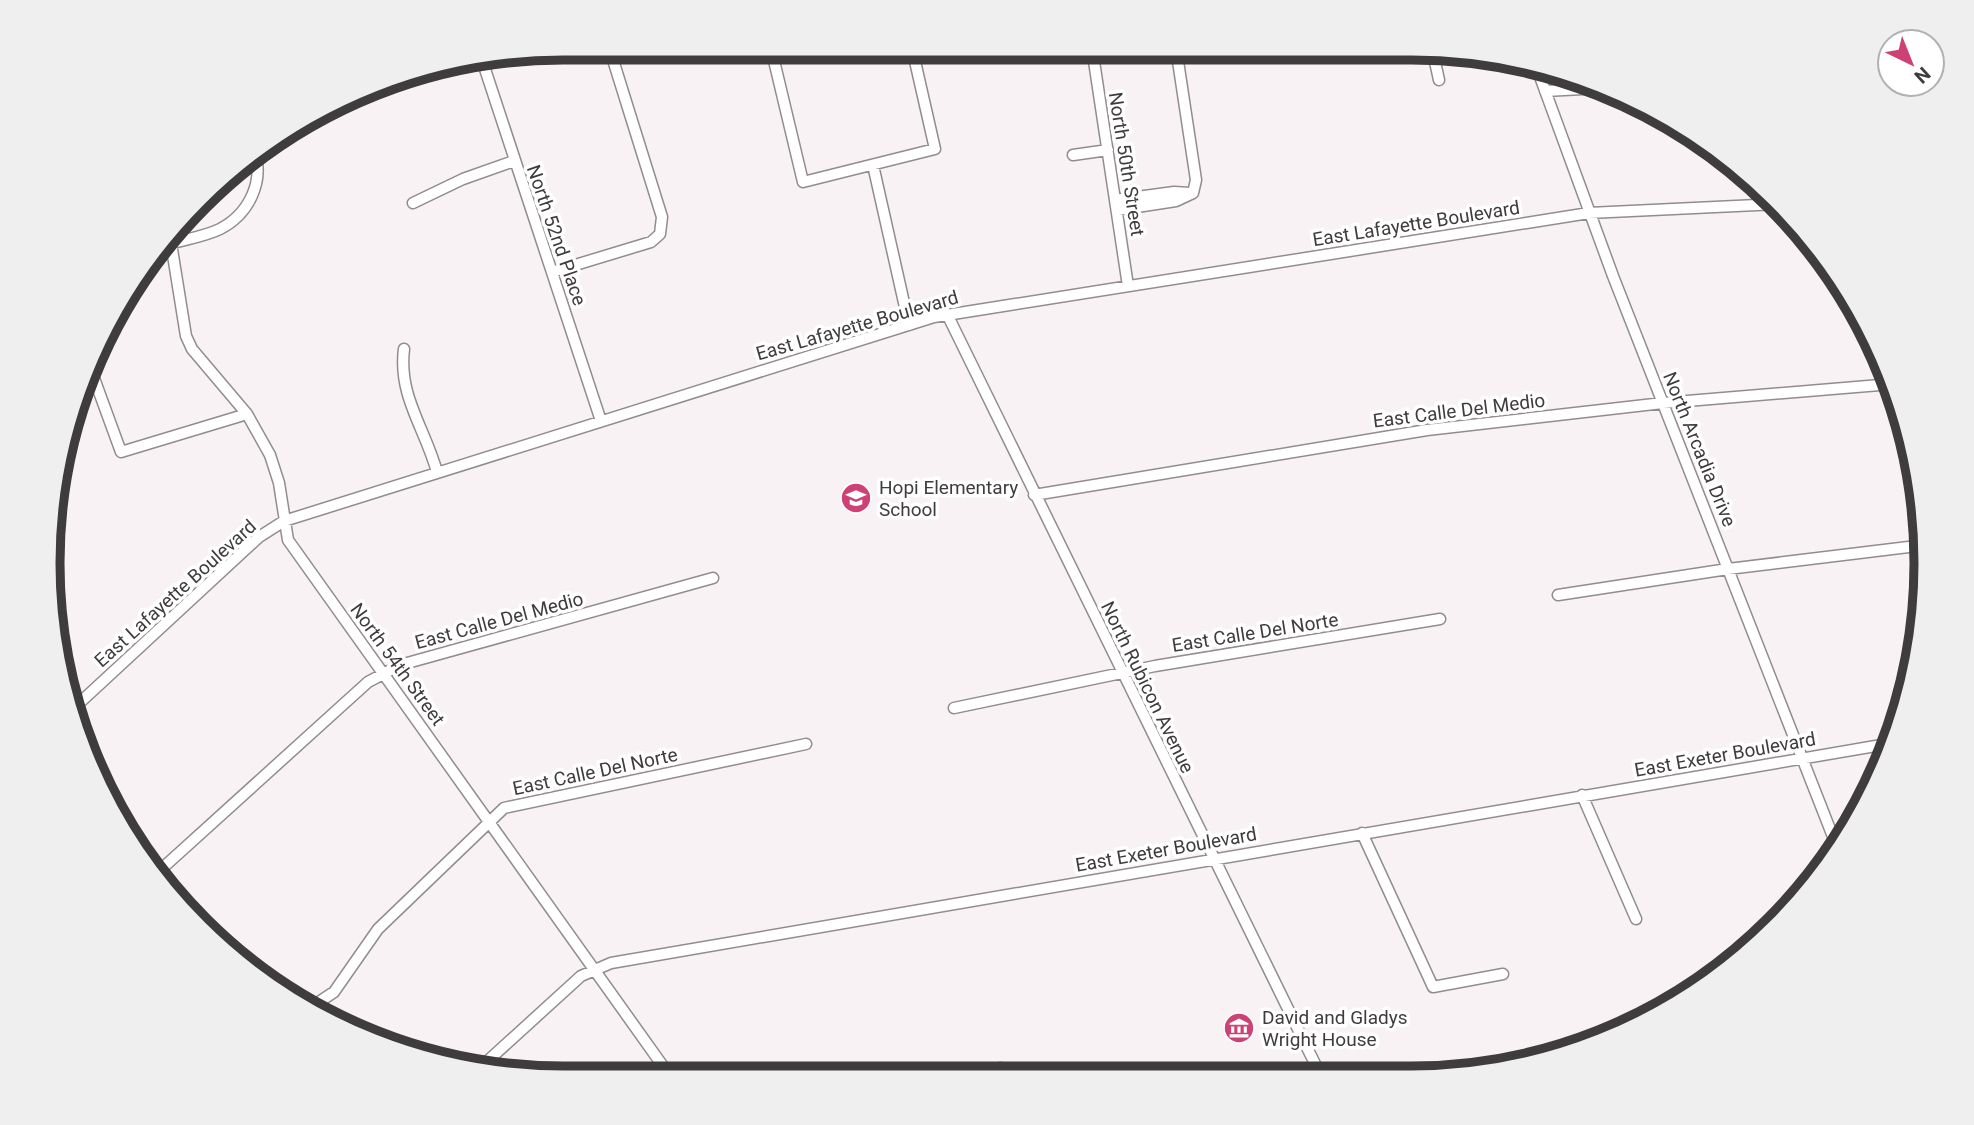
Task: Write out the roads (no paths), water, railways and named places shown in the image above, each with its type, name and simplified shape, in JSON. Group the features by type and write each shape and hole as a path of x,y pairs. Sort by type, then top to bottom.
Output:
{"street":[{"path":"552,272 651,242 660,234 662,217 613,60"},
{"path":"774,60 803,182 935,149 915,60"},
{"name":"North 50th Street","path":"1094,60 1128,286"},
{"path":"1116,205 1151,200 1176,201 1193,193 1196,180 1178,60"},
{"path":"1435,61 1439,80"},
{"name":"North 52nd Place","path":"484,66 601,421"},
{"name":"North Arcadia Drive","path":"1540,76 1589,213 1834,836"},
{"path":"1545,91 1581,89"},
{"path":"1073,155 1108,150"},
{"path":"175,242 221,229 244,210 256,189 258,162"},
{"path":"413,203 463,179 514,162"},
{"path":"873,164 909,325"},
{"name":"East Lafayette Boulevard","path":"80,703 260,537 284,521 909,325 947,314 1589,213 1765,205"},
{"name":"North 54th Street","path":"168,250 186,336 192,349 247,414 270,455 279,483 288,540 663,1066"},
{"name":"North Rubicon Avenue","path":"947,314 1316,1066"},
{"path":"404,349 401,373 419,429 431,451 437,472"},
{"path":"94,379 121,452 247,414"},
{"name":"East Calle Del Medio","path":"1034,495 1427,430 1663,403 1882,385"},
{"path":"1558,595 1728,569 1914,546"},
{"name":"East Calle Del Medio","path":"162,868 368,682 383,673 400,665 713,578"},
{"name":"East Calle Del Norte","path":"954,708 1122,672 1440,619"},
{"name":"East Calle Del Norte","path":"319,1002 334,992 378,929 503,808 806,744"},
{"name":"East Exeter Boulevard","path":"489,1060 581,976 624,960 1880,745"},
{"path":"1582,795 1636,919"},
{"path":"1362,833 1433,987 1503,974"}],"place":[{"name":"Hopi Elementary School","path":"856,498"},
{"name":"David and Gladys Wright House","path":"1239,1028"}]}
